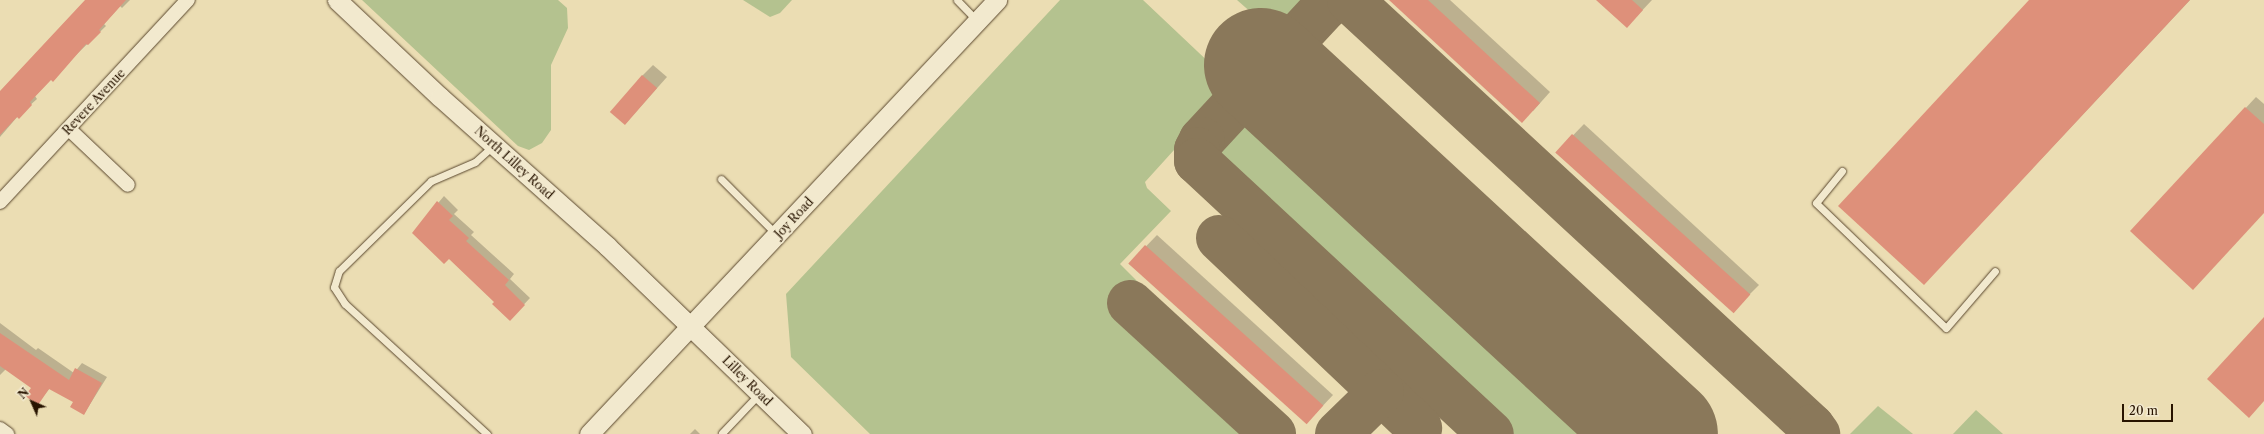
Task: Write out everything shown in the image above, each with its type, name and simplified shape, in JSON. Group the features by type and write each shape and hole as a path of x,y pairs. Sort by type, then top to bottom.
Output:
{"street":[{"name":"Revere Avenue","path":"0,202 188,0"},
{"name":"North Lilley Road","path":"337,0 692,326"},
{"name":"Joy Road","path":"589,434 778,235 997,0"},
{"path":"69,129 128,185"},
{"name":"Lilley Road","path":"692,326 802,434"},
{"path":"0,429 7,434"}],"lane":[{"path":"958,0 977,22"},
{"path":"487,434 345,304 334,287 339,272 431,181 475,162 494,145"},
{"path":"1842,171 1816,203 1946,328 1995,271"},
{"path":"721,179 778,235"},
{"path":"721,434 759,393"}],"green space":[{"path":"362,0 558,0 567,8 568,28 551,65 551,130 542,143 529,150 518,146"},
{"path":"743,0 792,0 780,13 770,17"},
{"path":"1060,0 1143,0 1233,85 1145,182 1147,188 1171,211 1120,264 1139,283 1118,306 1256,434 870,434 791,357 786,294"},
{"path":"1237,0 1314,0 1279,37"},
{"path":"1249,113 1268,117 1611,434 1507,434 1231,177 1217,154 1232,128"},
{"path":"1878,406 1913,434 1850,434"},
{"path":"1976,410 2003,434 1953,434"}],"building":[{"path":"85,0 126,0 99,30 101,32 88,45 86,44 53,82 51,80 30,102 32,105 19,119 17,117 0,135 0,91"},
{"path":"1389,0 1428,0 1540,103 1522,123"},
{"path":"1596,0 1632,0 1643,10 1627,28"},
{"path":"2029,0 2190,0 1924,285 1838,206"},
{"path":"642,75 657,88 625,125 610,112"},
{"path":"2245,107 2264,124 2264,213 2193,290 2130,231"},
{"path":"1572,134 1750,295 1734,313 1555,153"},
{"path":"437,201 453,216 449,220 469,238 466,241 509,280 505,285 525,305 510,321 492,304 494,302 449,259 444,264 412,233"},
{"path":"1145,245 1323,406 1307,424 1128,264"},
{"path":"2264,317 2264,401 2249,418 2207,379"},
{"path":"0,333 69,380 75,368 102,383 84,415 70,407 73,402 49,389 38,405 25,396 31,388 0,366"}],"taxiway":[{"path":"1334,0 1325,7 1202,140 1197,150 1197,161 1491,434"},
{"path":"1350,0 1812,427 1817,434"},
{"path":"1219,238 1419,428"},
{"path":"1130,303 1273,434"},
{"path":"1338,434 1381,392"}],"runway":[{"path":"1261,65 1661,434"}]}
